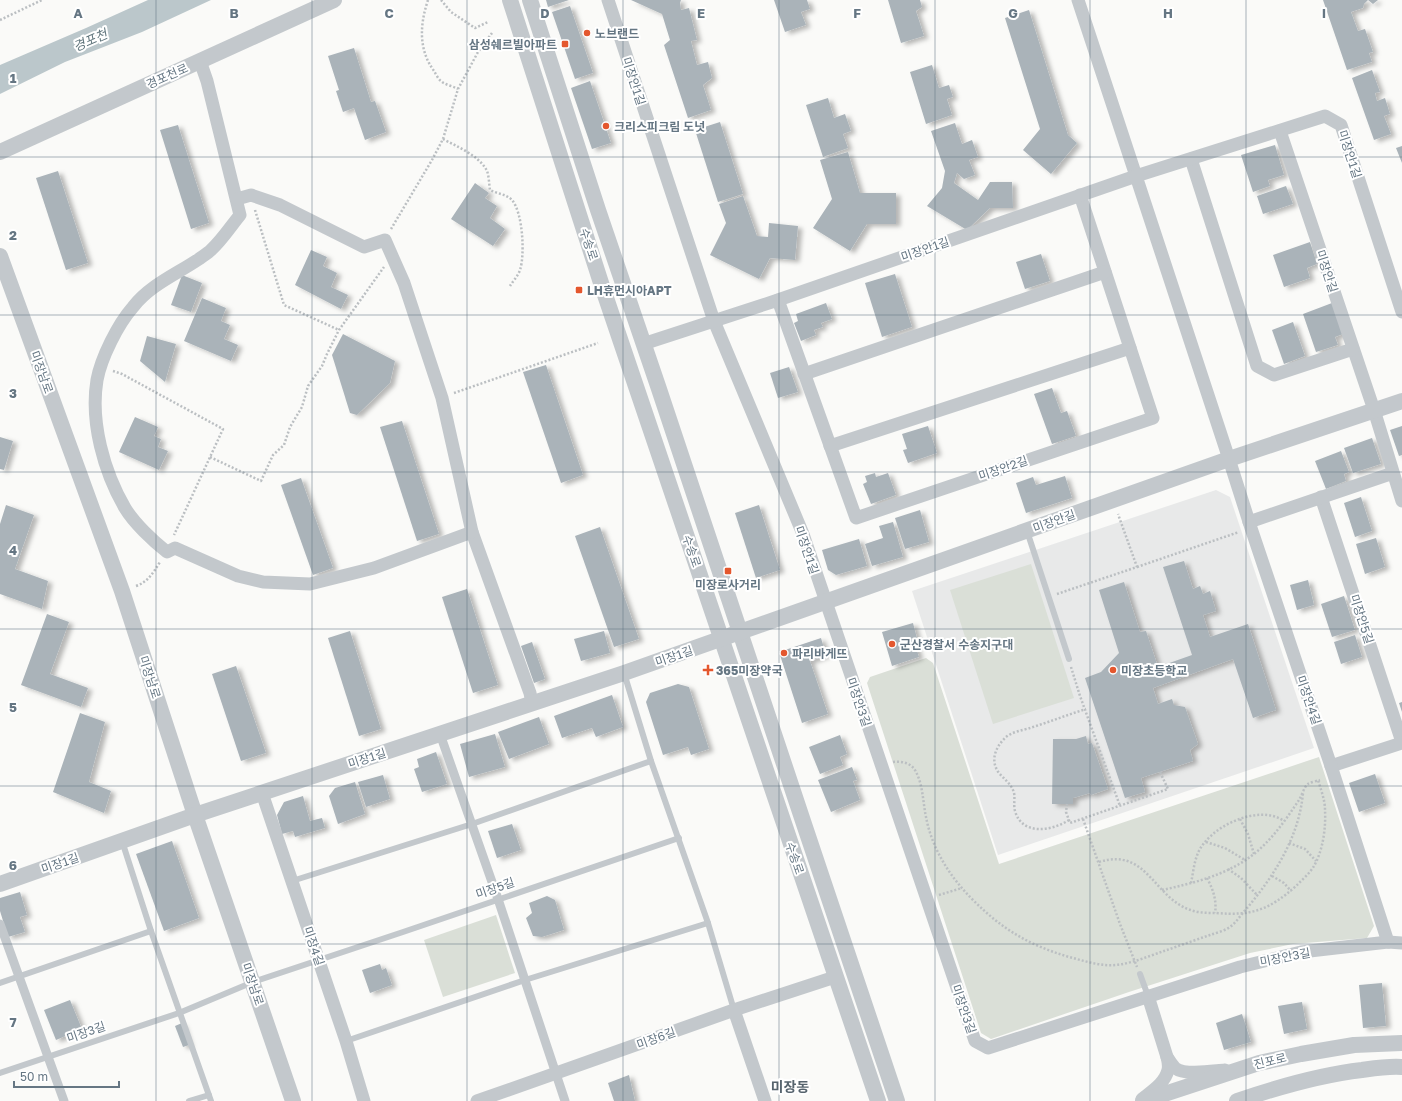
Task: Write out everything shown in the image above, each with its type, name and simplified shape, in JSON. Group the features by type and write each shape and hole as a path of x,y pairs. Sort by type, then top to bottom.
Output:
{"street":[{"name":"경포천로","path":"0,152 334,0"},
{"name":"수송로","path":"510,0 602,286 732,636 897,1101"},
{"name":"수송로","path":"530,0 598,210 644,344 836,977 876,1099"},
{"name":"미장안1길","path":"608,0 714,321 803,534 825,602"},
{"path":"1078,0 1229,459"},
{"path":"200,61 207,81 240,215 211,250 155,286 133,306 103,357 97,380 96,417 101,449 111,478 126,509 153,541 167,552 175,548 238,576 263,582 310,584 374,568 472,532"},
{"name":"미장안1길","path":"644,344 778,300 1136,176 1324,116 1341,125 1402,312"},
{"name":"미장안길","path":"1280,131 1374,410"},
{"path":"1191,159 1257,366 1274,374 1353,349"},
{"path":"237,199 251,195 280,205 364,247 385,240 404,283 442,398 472,532 530,693 532,703"},
{"name":"미장안2길","path":"778,300 856,518 1153,418 1080,195"},
{"name":"미장남로","path":"0,256 122,591 195,814 293,1101"},
{"path":"804,374 1105,272"},
{"path":"830,446 1130,348"},
{"name":"미장안길","path":"732,636 1229,459 1402,401"},
{"path":"1374,410 1402,501"},
{"name":"미장안4길","path":"1229,459 1388,942"},
{"path":"1250,525 1321,497 1393,473"},
{"name":"미장안5길","path":"1321,497 1402,742"},
{"name":"미장안3길","path":"825,602 975,1041 988,1048 1148,996 1273,958 1301,952 1388,942 1402,943"},
{"name":"미장1길","path":"0,884 195,814 732,636"},
{"path":"440,734 498,898 565,1101"},
{"path":"1331,766 1402,742"},
{"name":"미장4길","path":"262,793 346,1041 364,1101"},
{"path":"0,924 64,1101"},
{"name":"미장6길","path":"478,1101 734,1010 836,977"},
{"path":"1139,1101 1155,1089 1164,1078 1168,1069 1167,1057 1148,996"},
{"path":"734,1010 765,1101"},
{"name":"진포로","path":"1143,1101 1248,1066 1301,1054 1354,1045 1402,1042"},
{"path":"1167,1057 1174,1067 1180,1070 1192,1072 1212,1072 1248,1066"},
{"path":"1237,1101 1273,1089 1334,1073 1389,1066 1402,1066"},
{"path":"890,1078 904,1101"}],"lane":[{"path":"1027,531 1069,659"},
{"path":"624,673 651,761 708,923 734,1010"},
{"path":"292,881 472,824 651,761"},
{"name":"미장5길","path":"253,982 678,838"},
{"path":"122,841 179,1013 210,1098 189,1101"},
{"path":"346,1041 525,980 708,923"},
{"path":"0,983 151,931"},
{"path":"1140,974 1148,996"},
{"name":"미장3길","path":"0,1073 179,1013 253,982"}],"path":[{"path":"0,20 42,0"},
{"path":"428,0 423,12 421,33 423,49 430,66 441,81 458,89"},
{"path":"441,0 451,12 475,28 488,22"},
{"path":"385,240 432,160 443,138 458,89 478,52 492,33"},
{"path":"443,138 469,153 484,166 488,172 490,190 506,195 513,202 523,232 523,254 520,270 510,286"},
{"path":"251,195 284,305 339,330"},
{"path":"210,456 261,481 273,455 284,445 290,427 302,407 308,386 322,366 339,330 392,255"},
{"path":"442,398 598,343"},
{"path":"101,366 122,374 223,429 167,552 149,579 142,584 122,591"},
{"path":"1114,500 1137,567"},
{"path":"1049,597 1137,567 1250,525"},
{"path":"1069,659 1080,696 1120,806"},
{"path":"1069,820 1040,830 1032,829 1025,825 1014,809 1014,791 996,767 994,759 995,752 1006,736 1086,710"},
{"path":"881,766 903,762 916,771 928,828 934,845 945,866 962,888 989,916 1007,930 1027,941 1055,952 1088,962 1106,965 1135,960 1225,930 1233,924 1272,876 1279,865 1299,817 1303,793"},
{"path":"1067,804 1066,812 1070,823 1083,819 1168,789 1160,772"},
{"path":"1099,862 1108,859 1121,858 1132,862 1142,869 1162,890 1182,906 1197,912 1232,915 1254,912 1269,906 1291,890 1302,881 1314,867 1321,850 1325,809 1318,780 1308,784 1284,821 1266,844 1254,854 1228,869 1207,878 1162,890"},
{"path":"1191,883 1198,853 1216,832 1229,822 1256,815 1270,816 1284,821"},
{"path":"1083,819 1140,974"},
{"path":"1240,819 1248,834 1254,854"},
{"path":"1206,842 1225,848 1245,860"},
{"path":"1289,843 1305,850 1316,861"},
{"path":"1228,869 1247,883 1257,895"},
{"path":"1272,876 1284,882 1291,890"},
{"path":"1207,878 1213,893 1215,913"},
{"path":"926,899 962,888"}],"shaded area":[{"name":"미장초등학교","path":"1216,490 1230,497 1314,748 998,855 912,591"},
{"path":"1031,564 1074,698 993,724 950,590"},
{"path":"926,658 933,663 999,864 1319,757 1374,926 1367,938 1293,944 1250,953 991,1039 981,1033 867,683 870,677"},
{"path":"496,915 515,973 443,997 424,940"}],"water":[{"name":"경포천","path":"148,0 211,0 142,32 65,62 0,94 0,65"}],"building":[{"path":"546,0 569,0 548,7"},
{"path":"631,0 681,0 681,10 689,8 697,40 691,41 697,65 708,62 712,78 703,85 711,110 688,118 664,45 670,40 662,14"},
{"path":"774,0 807,0 810,9 801,12 806,25 785,32"},
{"path":"888,0 920,0 922,7 916,11 924,36 901,43"},
{"path":"1323,0 1368,0 1364,4 1363,8 1351,12 1358,31 1365,29 1373,52 1369,53 1372,62 1347,70"},
{"path":"1368,0 1378,0 1373,4"},
{"path":"570,6 593,73 575,79 552,12"},
{"path":"1029,10 1068,135 1077,143 1051,174 1023,150 1040,129 1005,18"},
{"path":"354,48 371,102 375,101 386,132 365,140 354,108 343,112 336,91 339,90 328,56"},
{"path":"932,65 939,88 949,85 953,97 947,99 952,115 926,124 910,72"},
{"path":"1372,70 1380,92 1375,93 1377,101 1385,98 1390,114 1384,116 1391,134 1374,140 1352,78"},
{"path":"590,81 611,143 592,149 571,88"},
{"path":"828,98 834,118 845,114 851,131 843,134 848,148 823,157 806,105"},
{"path":"720,122 743,194 718,202 695,130"},
{"path":"955,123 962,144 972,140 978,157 969,160 975,175 964,179 957,173 954,183 978,200 990,182 1012,182 1013,208 990,208 967,230 927,206 942,188 945,171 931,131"},
{"path":"178,125 209,223 191,229 160,130"},
{"path":"1275,145 1284,175 1268,180 1270,186 1253,192 1241,155"},
{"path":"1402,146 1402,163 1396,148"},
{"path":"848,152 860,193 896,193 896,224 867,224 850,251 813,228 832,199 820,160"},
{"path":"58,171 88,263 66,270 36,178"},
{"path":"475,183 489,193 485,198 497,206 490,218 505,229 493,246 451,219"},
{"path":"1286,186 1293,204 1263,214 1257,196"},
{"path":"743,196 757,236 768,237 769,223 798,226 795,260 770,258 759,279 710,255 726,223 719,204"},
{"path":"1310,242 1317,264 1307,268 1310,278 1284,287 1273,255"},
{"path":"311,250 327,257 323,266 337,273 331,287 348,295 341,309 295,285"},
{"path":"1041,254 1050,281 1025,289 1016,262"},
{"path":"895,274 912,327 882,337 865,283"},
{"path":"182,275 202,283 191,312 171,305"},
{"path":"202,298 226,308 221,321 230,325 224,339 238,345 231,361 184,341"},
{"path":"826,303 832,319 821,323 823,327 814,330 816,335 801,341 794,323 798,321 796,314"},
{"path":"1332,303 1343,334 1335,337 1338,345 1316,352 1303,314"},
{"path":"1293,322 1305,356 1284,364 1272,330"},
{"path":"343,334 395,361 390,383 357,415 350,413 332,355"},
{"path":"147,336 176,344 165,382 140,361"},
{"path":"546,365 583,475 561,483 523,372"},
{"path":"789,367 798,392 778,398 770,373"},
{"path":"1052,388 1061,413 1067,411 1076,436 1052,444 1034,394"},
{"path":"135,417 158,427 154,436 161,439 158,447 168,451 159,470 119,452"},
{"path":"402,421 439,534 417,541 380,427"},
{"path":"928,426 937,453 908,463 903,450 907,449 902,434"},
{"path":"1402,426 1402,455 1399,456 1390,430"},
{"path":"0,437 13,441 4,470 0,469"},
{"path":"1372,438 1381,464 1353,473 1344,448"},
{"path":"1341,451 1349,472 1344,474 1346,481 1326,489 1315,461"},
{"path":"875,473 876,477 888,473 896,495 871,504 863,484 867,482 865,476"},
{"path":"1065,476 1072,498 1026,513 1016,483 1033,477 1036,485"},
{"path":"301,478 333,568 313,575 281,485"},
{"path":"1361,497 1372,531 1355,537 1344,503"},
{"path":"6,505 34,515 15,569 48,581 42,609 0,594 0,524"},
{"path":"759,505 780,570 756,578 735,513"},
{"path":"920,510 929,542 905,549 895,518"},
{"path":"893,522 903,557 872,566 865,544 883,538 879,526"},
{"path":"600,527 639,639 614,647 575,536"},
{"path":"1376,538 1385,567 1365,574 1356,544"},
{"path":"859,539 867,566 836,575 828,570 822,550"},
{"path":"1184,561 1193,589 1200,586 1203,594 1210,591 1216,611 1203,615 1210,637 1248,624 1276,710 1253,718 1233,659 1153,688 1158,704 1172,699 1174,705 1185,707 1198,744 1190,750 1193,761 1141,778 1145,792 1125,798 1085,678 1101,672 1119,653 1099,590 1124,582 1140,632 1146,631 1158,667 1192,655 1163,567"},
{"path":"1308,580 1314,605 1297,610 1290,585"},
{"path":"467,589 498,685 473,693 442,597"},
{"path":"1344,596 1355,630 1332,637 1321,604"},
{"path":"47,614 69,622 50,674 88,688 81,707 21,685"},
{"path":"913,623 918,642 915,644 919,657 892,666 882,632"},
{"path":"350,631 381,729 359,736 328,638"},
{"path":"604,631 610,653 581,661 574,639"},
{"path":"1355,635 1362,657 1341,664 1334,642"},
{"path":"821,638 826,655 810,661 828,714 802,723 779,652"},
{"path":"532,642 545,679 534,683 521,646"},
{"path":"236,666 266,753 241,761 212,674"},
{"path":"678,684 689,687 709,749 691,755 688,747 663,755 646,702 650,693"},
{"path":"612,695 623,727 596,737 592,728 562,738 554,716"},
{"path":"1402,702 1402,712 1399,703"},
{"path":"80,713 105,722 89,782 111,791 104,813 53,792"},
{"path":"539,717 549,744 509,759 498,732"},
{"path":"495,734 505,767 469,777 460,744"},
{"path":"840,735 847,754 840,757 843,765 820,774 809,747"},
{"path":"1086,736 1088,744 1092,743 1108,789 1091,795 1090,793 1073,798 1073,804 1052,804 1053,739 1076,739"},
{"path":"436,752 447,784 422,792 414,769 419,767 417,759"},
{"path":"852,767 857,780 853,781 860,800 831,812 818,780"},
{"path":"1375,774 1385,803 1359,812 1349,783"},
{"path":"383,775 390,799 366,807 358,782"},
{"path":"355,782 365,814 338,824 329,796 335,788"},
{"path":"303,796 310,821 322,818 325,828 295,837 293,831 282,834 277,815 284,802"},
{"path":"512,824 521,850 497,858 488,831"},
{"path":"172,841 199,918 164,931 136,854"},
{"path":"20,892 27,915 20,917 25,932 8,937 0,911 0,898"},
{"path":"547,896 555,900 564,930 542,937 533,936 526,918 532,913 529,903"},
{"path":"380,964 382,970 386,968 392,985 370,993 362,970"},
{"path":"1382,983 1386,1026 1363,1028 1359,985"},
{"path":"70,1000 82,1029 56,1040 44,1010"},
{"path":"1302,1002 1307,1029 1284,1034 1278,1006"},
{"path":"1242,1014 1251,1042 1224,1050 1216,1023"},
{"path":"182,1023 189,1045 183,1047 175,1026"},
{"path":"629,1075 635,1101 614,1101 608,1083"}],"place":[{"name":"노브랜드","path":"587,33"},
{"name":"삼성쉐르빌아파트","path":"565,44"},
{"name":"크리스피크림 도넛","path":"606,126"},
{"name":"LH휴먼시아APT","path":"579,290"},
{"name":"미장로사거리","path":"728,571"},
{"name":"군산경찰서 수송지구대","path":"892,644"},
{"name":"파리바게뜨","path":"784,653"},
{"name":"365미장약국","path":"708,670"},
{"name":"미장초등학교","path":"1113,670"}],"district":[{"name":"미장동","path":"790,1086"}]}
